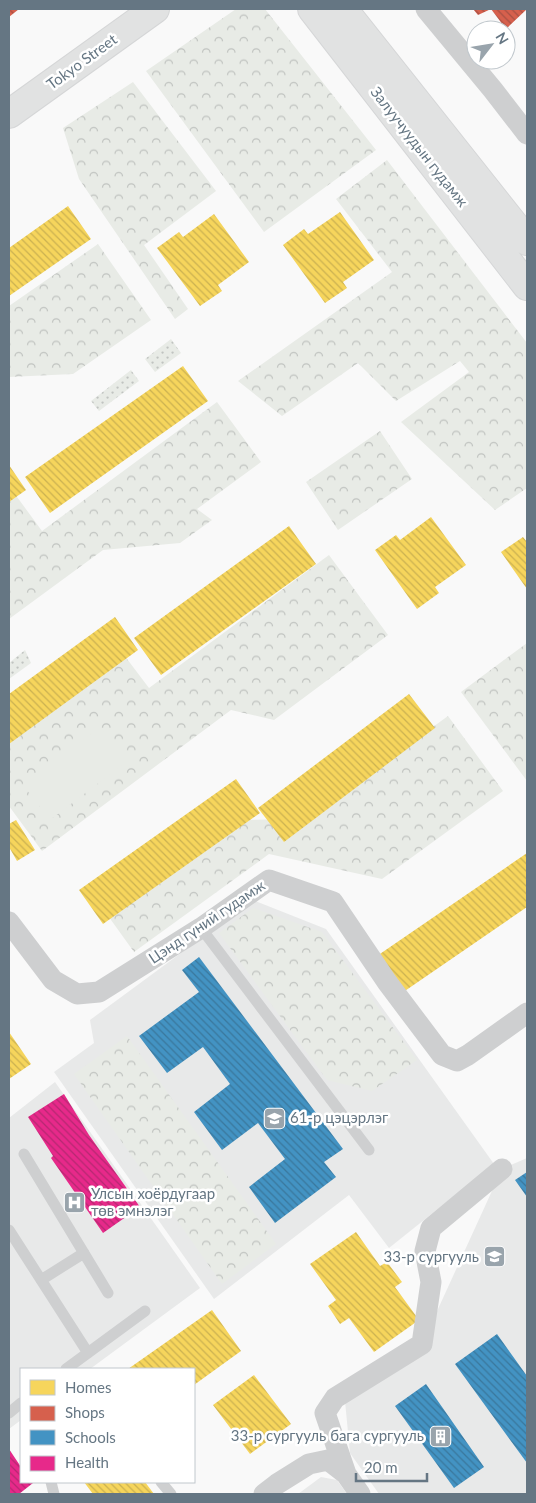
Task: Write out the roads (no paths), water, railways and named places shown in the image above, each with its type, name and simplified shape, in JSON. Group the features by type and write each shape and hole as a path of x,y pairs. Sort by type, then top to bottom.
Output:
{"main road":[{"name":"Tokyo Street","path":"9,114 156,9"},
{"name":"Залуучуудын гудамж","path":"312,9 527,286"},
{"name":"Залуучуудын гудамж","path":"343,9 527,241"}],"street":[{"path":"426,9 494,90 527,134"},
{"name":"Цэнд гүний гудамж","path":"9,922 53,980 78,994 99,992 200,928 269,880 333,902 386,982 442,1055 457,1061 527,1013"},
{"path":"360,1494 346,1474 324,1413 335,1398 422,1344 431,1282 425,1251 431,1228 502,1169"},
{"path":"264,1494 309,1464 328,1460 346,1474"}],"lane":[{"path":"200,928 369,1150"},
{"path":"24,1154 108,1294"},
{"path":"9,1230 88,1353"},
{"path":"41,1280 84,1253"},
{"path":"67,1368 146,1311"},
{"path":"9,1412 20,1404"},
{"path":"162,1483 171,1494"}],"place":[{"name":"61-р цэцэрлэг","path":"274,1118"},
{"name":"Улсын хоёрдугаар төв эмнэлэг","path":"75,1203"},
{"name":"33-р сургууль","path":"495,1257"},
{"name":"33-р сургууль бага сургууль","path":"440,1436"}]}
